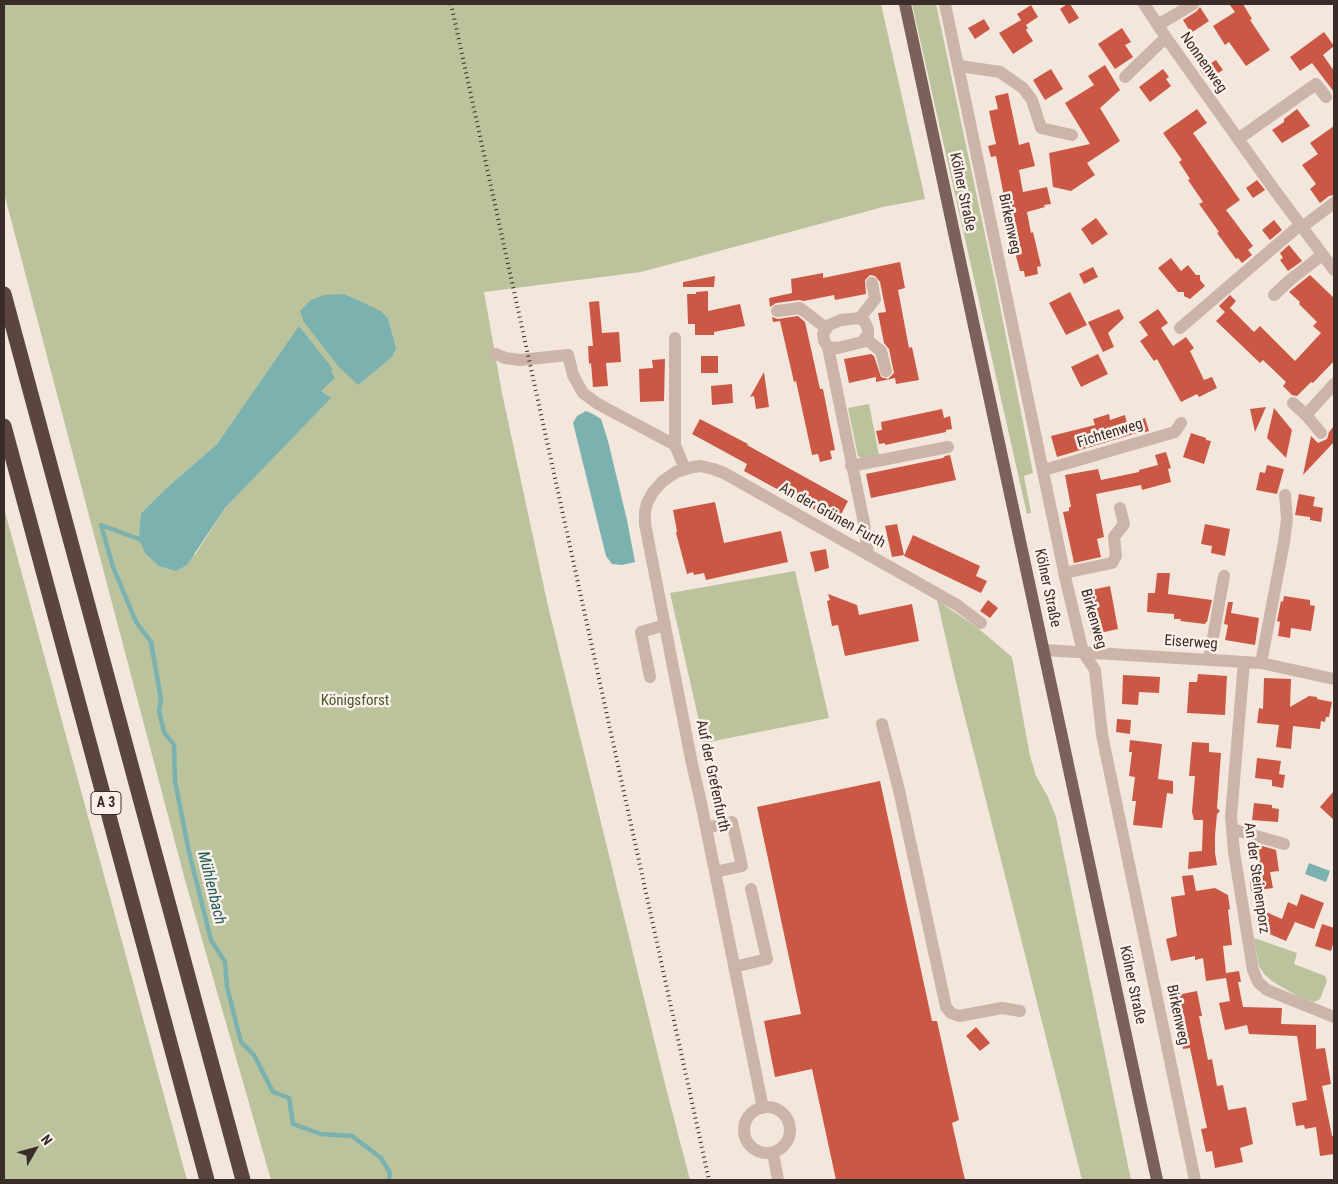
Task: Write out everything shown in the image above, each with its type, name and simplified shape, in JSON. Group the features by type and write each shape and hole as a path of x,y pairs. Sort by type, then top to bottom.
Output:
{"highway":[{"name":"A 3","path":"4,294 243,1180"},
{"name":"A 3","path":"4,426 207,1180"}],"main road":[{"name":"Kölner Straße","path":"905,4 1157,1180"}],"street":[{"name":"Birkenweg","path":"946,4 1064,573 1083,652 1095,670 1102,735 1196,1180"},
{"name":"Nonnenweg","path":"1144,4 1238,139 1334,270"},
{"path":"1158,25 1193,4"},
{"path":"1125,77 1160,43 1167,39"},
{"path":"960,66 1000,72 1023,88 1032,100 1041,128 1072,135"},
{"path":"1238,139 1316,84 1326,97"},
{"path":"1180,328 1301,226 1334,203"},
{"path":"1274,296 1290,280 1322,255"},
{"path":"860,318 875,299 872,283"},
{"path":"777,311 800,308 826,328"},
{"path":"828,347 838,348 862,342 866,339 868,329 865,322 860,318 833,323 826,328 824,341 828,347 864,523 868,555"},
{"path":"675,338 675,445 685,469"},
{"path":"866,339 881,351 886,371"},
{"path":"496,354 505,358 520,360 568,355 573,375 583,393 598,404 675,445"},
{"path":"1306,415 1334,384"},
{"path":"1292,403 1306,415 1321,433"},
{"name":"Fichtenweg","path":"1044,470 1174,432 1181,423"},
{"path":"851,466 948,447"},
{"name":"An der Grünen Furth","path":"685,469 701,466 724,473 949,601 981,623"},
{"name":"Auf der Grefenfurth","path":"685,469 676,472 653,492 647,503 645,524 763,1108"},
{"path":"1261,663 1286,526 1285,495"},
{"path":"1064,573 1112,563 1116,556 1114,537 1124,524 1120,508"},
{"path":"1209,660 1224,576"},
{"path":"650,677 641,632 665,625"},
{"name":"Eiserweg","path":"1044,650 1261,663 1334,679"},
{"name":"An der Steinenporz","path":"1244,662 1232,829 1253,970 1258,982 1267,990 1334,1017"},
{"path":"882,724 899,790 935,962 948,1011 959,1016 1002,1008 1020,1011"},
{"path":"706,828 732,822 742,866 715,872"},
{"path":"1232,829 1284,844"},
{"path":"734,967 767,959 751,888"},
{"path":"763,1108 777,1110 788,1119 790,1126 788,1140 784,1146 773,1153 758,1152 752,1148 744,1135 746,1121 750,1114 763,1108"},
{"path":"773,1153 778,1180"}],"green space":[{"name":"Königsforst","path":"4,4 881,4 925,199 883,207 641,272 484,292 502,393 548,606 690,1180 271,1180 185,880 4,193","holes":["300,326 321,391 330,398 225,508 195,555 141,513 217,444"]},
{"path":"912,4 936,4 997,291 1033,473 1024,476 1031,513 1027,514"},
{"path":"869,404 879,455 863,459 858,456 848,408"},
{"path":"4,508 187,1180 4,1180"},
{"path":"795,571 829,718 704,743 670,593"},
{"path":"937,600 979,629 1012,657 1030,756 1036,776 1048,797 1056,817 1131,1180 1082,1180"},
{"path":"1254,938 1297,953 1294,964 1325,976 1327,981 1320,999 1314,1002 1299,997 1264,974 1259,966"}],"water":[{"path":"344,294 381,311 388,319 396,348 392,357 358,385 338,366 304,322 300,311 311,300 324,295"},
{"path":"299,326 333,369 331,371 335,378 321,391 331,398 225,508 187,565 176,571 159,566 145,553 139,539 141,513 217,444"},
{"path":"586,411 601,419 627,520 635,562 622,565 612,564 606,556 573,423 577,416"},
{"path":"1309,863 1330,871 1326,882 1305,874"}],"building":[{"path":"1070,4 1079,18 1069,24 1060,9"},
{"path":"1229,4 1243,4 1252,19 1250,20 1270,50 1246,66 1229,42 1225,45 1213,26 1235,12"},
{"path":"1031,5 1038,17 1026,25 1028,28 1026,30 1033,41 1013,54 999,33 1021,20 1017,14"},
{"path":"1200,7 1209,21 1191,33 1183,20"},
{"path":"984,19 990,29 975,39 968,28"},
{"path":"1122,28 1131,42 1125,45 1133,57 1115,69 1098,44"},
{"path":"1324,32 1334,46 1323,55 1334,71 1334,92 1312,63 1300,71 1290,57"},
{"path":"1216,60 1223,70 1210,78 1206,78 1200,70"},
{"path":"1105,65 1120,90 1100,108 1120,141 1087,163 1095,175 1071,191 1053,187 1049,153 1090,144 1065,103 1094,85 1088,76"},
{"path":"1051,69 1063,89 1045,100 1033,80"},
{"path":"1163,69 1169,77 1166,79 1171,86 1150,102 1139,87"},
{"path":"1008,93 1019,145 1029,142 1035,166 1019,170 1023,192 1047,187 1051,204 1027,212 1041,266 1037,267 1038,274 1025,277 1024,271 1020,271 1016,256 1012,240 1015,239 1010,218 1004,220 1001,207 1006,206 996,156 991,157 988,146 996,144 989,111 998,109 995,96"},
{"path":"1197,109 1207,123 1193,133 1240,200 1226,210 1253,246 1248,250 1252,255 1242,263 1238,258 1236,259 1217,233 1219,232 1199,204 1203,202 1188,180 1190,179 1179,162 1182,160 1163,133"},
{"path":"1297,109 1310,126 1282,143 1272,130 1284,122 1284,119"},
{"path":"1334,126 1334,195 1329,196 1320,203 1310,189 1316,184 1302,165 1318,154 1310,143"},
{"path":"1257,180 1265,190 1253,198 1246,188"},
{"path":"1096,218 1108,234 1092,245 1081,229"},
{"path":"1274,220 1282,230 1270,240 1262,230"},
{"path":"1289,245 1302,261 1288,271 1280,260 1283,258 1280,253"},
{"path":"1171,258 1181,271 1188,265 1196,275 1200,275 1200,280 1205,286 1190,299 1184,296 1184,292 1178,292 1158,268"},
{"path":"900,262 905,288 898,290 909,348 912,347 919,380 896,384 895,378 876,382 876,377 849,383 844,359 871,354 874,356 881,377 888,379 894,373 889,349 884,343 878,313 886,312 880,282 875,276 870,275 865,280 866,294 835,300 834,295 804,301 776,303 770,307 769,298 792,293 791,279 823,273 823,278"},
{"path":"1093,267 1098,277 1084,284 1079,274"},
{"path":"1310,275 1334,298 1334,361 1313,383 1311,382 1297,396 1292,395 1283,386 1286,382 1263,360 1260,363 1216,321 1225,312 1219,306 1230,295 1236,301 1230,308 1254,332 1260,326 1295,361 1321,333 1313,326 1317,322 1289,292"},
{"path":"715,276 714,287 683,287 683,282"},
{"path":"708,291 708,311 740,304 745,326 714,332 714,335 695,335 695,324 688,324 687,294"},
{"path":"1070,292 1087,325 1066,335 1049,303"},
{"path":"599,301 602,333 619,332 621,362 606,363 608,386 593,387 588,346 593,346 589,302"},
{"path":"1119,309 1124,318 1108,333 1114,347 1103,352 1088,322"},
{"path":"1158,309 1168,323 1161,328 1173,346 1186,337 1194,348 1190,351 1204,380 1212,377 1217,388 1199,397 1197,394 1181,402 1157,359 1154,361 1140,341 1148,335 1139,322"},
{"path":"798,316 805,322 820,389 823,389 835,450 830,451 832,459 820,462 818,454 812,455 796,381 794,382 780,321 773,322 772,317 778,319"},
{"path":"1098,354 1108,374 1081,387 1071,367"},
{"path":"701,356 718,356 718,373 701,373"},
{"path":"665,359 664,401 640,402 639,369 653,368 652,360"},
{"path":"764,372 769,407 756,409 754,396 750,397"},
{"path":"732,384 733,403 712,405 711,386"},
{"path":"1266,407 1255,432 1250,409"},
{"path":"1274,408 1292,430 1286,458 1267,438"},
{"path":"942,409 944,418 950,416 952,429 946,430 946,432 885,445 885,443 879,444 876,431 882,430 881,422"},
{"path":"1109,414 1110,420 1125,415 1127,424 1145,418 1149,431 1057,457 1051,436 1095,425 1093,419"},
{"path":"700,419 848,501 837,522 744,471 747,464 692,434"},
{"path":"1334,426 1334,442 1303,475 1311,436 1318,443 1327,439 1329,432"},
{"path":"1191,433 1211,441 1204,464 1183,457"},
{"path":"1166,452 1171,468 1168,469 1171,482 1142,490 1141,485 1096,494 1104,537 1097,539 1101,557 1074,563 1063,512 1069,511 1069,507 1071,507 1065,475 1098,469 1101,480 1139,472 1139,470 1158,465 1155,455"},
{"path":"950,455 956,480 871,498 866,474"},
{"path":"1267,465 1284,469 1277,494 1256,490 1260,472 1265,473"},
{"path":"1299,494 1315,497 1313,506 1323,508 1321,522 1310,520 1310,517 1295,515"},
{"path":"715,502 724,543 781,531 788,562 706,580 704,573 694,575 693,572 687,574 676,533 673,510"},
{"path":"897,524 904,555 892,557 885,526"},
{"path":"1205,524 1230,529 1225,556 1211,553 1212,546 1201,544"},
{"path":"913,535 980,566 976,576 987,581 981,593 904,556"},
{"path":"826,549 829,568 815,572 810,552"},
{"path":"1157,573 1170,573 1168,594 1212,600 1205,624 1180,621 1181,619 1174,619 1174,614 1147,612 1148,593 1155,593"},
{"path":"1110,586 1118,629 1091,635 1082,592"},
{"path":"828,594 857,605 859,615 912,604 919,641 845,656 838,625 832,626 827,601 830,600"},
{"path":"1284,596 1310,600 1310,605 1315,606 1311,631 1291,628 1290,638 1278,636 1280,622 1277,621 1281,601 1283,602"},
{"path":"988,600 998,608 990,618 980,611"},
{"path":"1228,602 1233,602 1231,613 1259,618 1255,645 1225,640 1228,625 1224,624"},
{"path":"1198,674 1227,676 1225,715 1187,713 1189,682 1197,682"},
{"path":"1123,675 1160,677 1159,693 1139,692 1138,705 1122,704"},
{"path":"1264,678 1291,679 1290,707 1309,696 1332,702 1329,717 1326,717 1325,722 1321,721 1320,729 1293,726 1291,749 1276,747 1279,725 1257,723 1259,708 1263,709"},
{"path":"1117,719 1131,720 1130,734 1116,732"},
{"path":"1130,740 1162,744 1158,779 1173,781 1173,794 1167,793 1162,828 1133,825 1136,801 1132,801 1135,777 1129,776 1132,752 1129,752"},
{"path":"1192,742 1209,743 1209,752 1221,753 1217,808 1220,811 1217,814 1215,835 1217,865 1188,869 1189,852 1202,851 1203,820 1194,820 1192,812 1195,776 1189,776"},
{"path":"1257,758 1281,761 1279,774 1285,775 1283,788 1272,786 1272,780 1255,778"},
{"path":"880,781 932,1021 937,1021 959,1120 952,1123 965,1180 836,1180 812,1069 775,1077 764,1021 801,1014 757,807"},
{"path":"1334,791 1334,820 1320,807"},
{"path":"1254,803 1272,805 1272,808 1279,809 1278,822 1252,820"},
{"path":"1262,846 1276,850 1279,871 1270,872 1273,888 1251,891 1250,881 1259,879 1255,847"},
{"path":"1193,875 1196,891 1215,888 1228,895 1232,945 1223,946 1226,973 1239,971 1241,982 1238,982 1243,1007 1282,1008 1281,1024 1316,1025 1316,1049 1325,1048 1331,1084 1322,1086 1332,1136 1334,1136 1334,1154 1320,1156 1316,1127 1305,1129 1304,1125 1296,1126 1292,1103 1307,1100 1297,1036 1249,1034 1247,1025 1225,1030 1219,1003 1230,1001 1226,978 1206,981 1203,958 1195,960 1195,956 1171,961 1166,939 1177,936 1171,897 1185,895 1182,876"},
{"path":"1301,894 1324,903 1314,929 1295,922 1286,941 1265,932 1267,928 1261,924 1266,912 1282,919 1288,902 1297,906"},
{"path":"1322,924 1334,928 1334,941 1331,951 1315,946"},
{"path":"1197,991 1202,1016 1199,1016 1208,1060 1212,1059 1217,1086 1223,1085 1228,1110 1246,1107 1253,1144 1240,1148 1243,1162 1215,1168 1212,1151 1206,1152 1201,1129 1207,1128 1190,1048 1183,1049 1172,996"},
{"path":"976,1027 990,1043 980,1051 966,1036"}],"waterway":[{"name":"Mühlenbach","path":"139,539 101,525 113,567 136,622 151,642 161,699 159,711 164,732 174,745 175,781 189,852 211,940 225,962 227,987 241,1042 254,1055 273,1092 289,1098 293,1124 321,1134 352,1136 381,1158 390,1173 389,1180"}],"railway":[{"path":"451,4 709,1180"}]}
